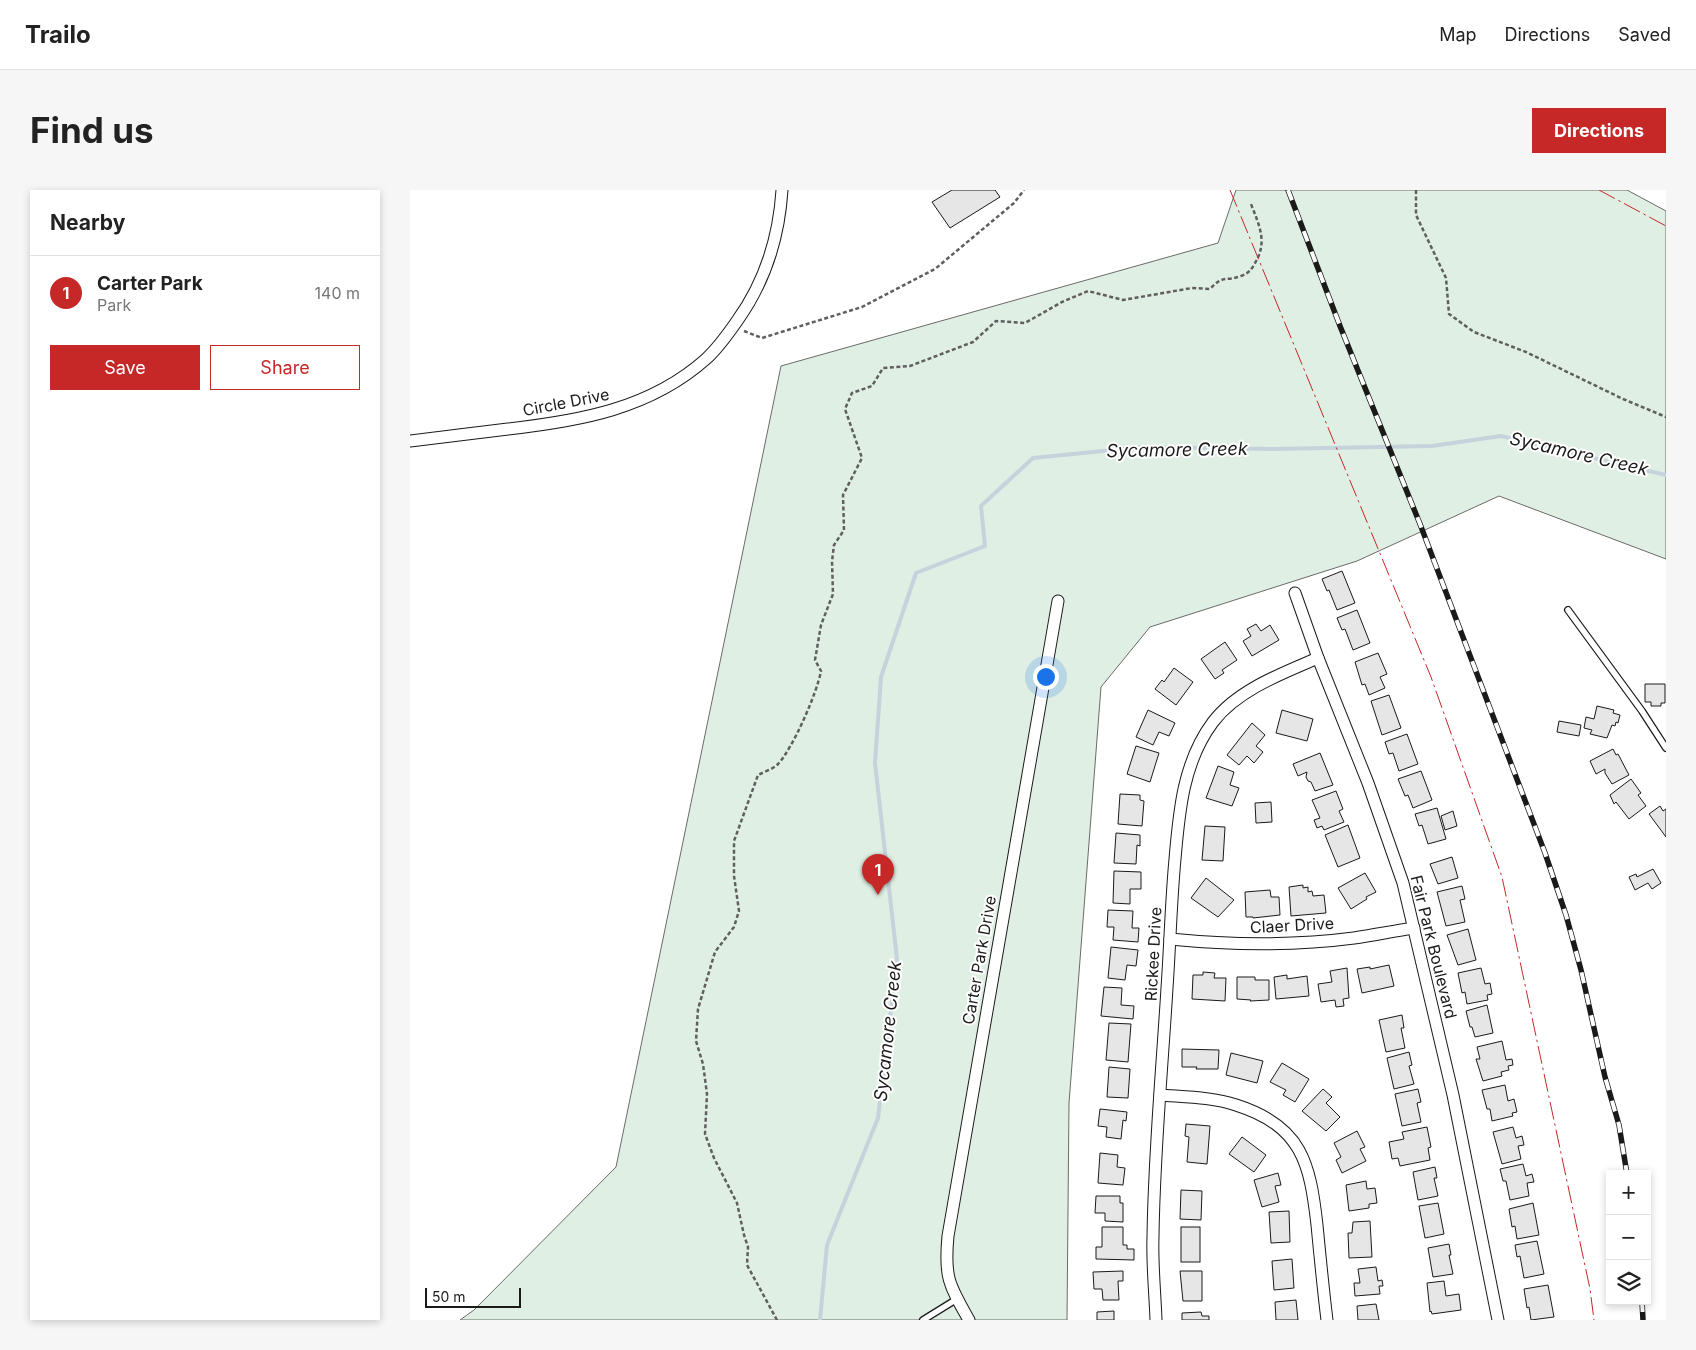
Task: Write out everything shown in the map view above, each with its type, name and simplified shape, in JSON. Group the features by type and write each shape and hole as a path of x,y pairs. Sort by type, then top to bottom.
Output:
{"street":[{"name":"Circle Drive","path":"410,441 550,424 588,417 619,409 656,394 683,377 706,358 733,326 746,308 763,277 774,244 781,209 782,190"},
{"name":"Fair Park Boulevard","path":"1295,594 1384,826 1403,883 1453,1095 1498,1320"},
{"name":"Carter Park Drive","path":"969,1320 952,1291 947,1276 948,1236 1058,601"},
{"name":"Rickee Drive","path":"1156,1320 1153,1239 1155,1177 1179,813 1189,771 1200,743 1213,722 1229,706 1270,679 1318,658"},
{"name":"Claer Drive","path":"1170,939 1213,943 1288,943 1352,938 1414,928"},
{"path":"1160,1095 1211,1100 1244,1107 1271,1121 1287,1134 1297,1147 1310,1177 1327,1320"}],"lane":[{"path":"1568,610 1642,710 1666,748"},
{"path":"923,1320 957,1299"}],"path":[{"path":"733,326 762,338 862,307 935,269 1014,203 1024,190"},
{"path":"1416,190 1416,215 1446,278 1449,314 1474,332 1526,352 1623,399 1666,417"},
{"path":"777,1320 747,1265 748,1247 737,1203 714,1158 705,1134 707,1094 703,1064 696,1041 698,1009 715,952 734,927 739,911 734,876 734,841 758,775 778,764 796,736 819,685 821,671 814,660 821,625 833,594 832,561 834,545 844,530 843,495 862,458 845,409 852,393 872,386 883,368 910,366 973,342 996,321 1025,323 1062,302 1088,291 1123,300 1192,288 1210,289 1219,280 1242,276 1251,270 1261,254 1262,234 1251,204"}],"green space":[{"path":"1236,190 1627,190 1666,211 1666,559 1499,496 1357,561 1150,627 1101,687 1069,1103 1067,1320 460,1320 474,1310 616,1167 781,366 1218,243"}],"building":[{"path":"952,190 995,190 1000,197 950,228 932,202"},
{"path":"1342,571 1355,603 1337,610 1329,590 1327,591 1322,579"},
{"path":"1357,610 1370,643 1353,650 1345,629 1342,630 1337,618"},
{"path":"1256,624 1261,631 1270,625 1279,640 1252,656 1243,641 1251,636 1247,629"},
{"path":"1225,642 1237,660 1222,670 1224,673 1215,679 1201,659"},
{"path":"1378,653 1387,674 1380,677 1385,688 1369,695 1365,684 1362,685 1355,662"},
{"path":"1174,668 1193,682 1176,705 1155,689 1162,680 1164,682"},
{"path":"1645,684 1665,684 1665,703 1661,703 1661,706 1651,706 1651,702 1645,702"},
{"path":"1389,695 1401,728 1382,735 1371,701"},
{"path":"1597,706 1614,710 1613,713 1620,715 1618,723 1616,722 1615,726 1612,725 1607,738 1590,734 1592,730 1584,728 1586,717 1594,719"},
{"path":"1148,710 1175,723 1169,736 1159,732 1153,745 1136,737"},
{"path":"1282,710 1313,719 1307,741 1276,733"},
{"path":"1559,721 1581,725 1579,736 1557,732"},
{"path":"1252,723 1265,735 1256,746 1263,752 1254,763 1247,756 1239,765 1227,755"},
{"path":"1407,734 1418,764 1399,771 1393,753 1389,754 1385,742"},
{"path":"1136,746 1159,753 1150,782 1127,774"},
{"path":"1613,749 1616,755 1618,754 1629,775 1612,784 1605,773 1605,769 1596,774 1590,761"},
{"path":"1320,753 1333,785 1315,791 1311,782 1306,777 1307,772 1298,776 1293,764"},
{"path":"1218,766 1234,772 1230,785 1239,788 1232,806 1206,798"},
{"path":"1421,771 1432,800 1413,808 1408,795 1405,796 1398,779"},
{"path":"1631,779 1641,793 1638,795 1646,806 1629,819 1616,802 1614,804 1610,795"},
{"path":"1336,791 1343,809 1339,811 1344,822 1324,830 1322,826 1317,828 1314,820 1320,818 1312,800"},
{"path":"1120,794 1140,795 1140,800 1144,801 1142,826 1118,824"},
{"path":"1271,802 1272,822 1256,823 1255,803"},
{"path":"1660,806 1663,811 1666,809 1666,837 1649,814"},
{"path":"1437,808 1446,839 1428,844 1422,825 1419,826 1415,814"},
{"path":"1453,811 1457,826 1445,830 1441,816"},
{"path":"1348,825 1360,858 1338,867 1325,835"},
{"path":"1205,826 1225,827 1223,861 1202,860"},
{"path":"1116,833 1140,835 1140,846 1137,845 1136,864 1114,863"},
{"path":"1452,857 1458,878 1438,884 1430,864"},
{"path":"1653,869 1661,883 1652,889 1648,883 1635,890 1629,877 1636,874 1637,877"},
{"path":"1114,871 1141,872 1141,889 1130,889 1130,904 1113,903"},
{"path":"1365,873 1376,892 1351,909 1338,888"},
{"path":"1206,878 1234,900 1218,917 1191,898"},
{"path":"1303,885 1303,888 1308,887 1308,892 1312,891 1313,896 1324,895 1326,913 1291,916 1289,887"},
{"path":"1462,886 1465,899 1460,900 1465,922 1446,926 1437,892"},
{"path":"1270,890 1271,897 1279,897 1280,915 1246,917 1245,892"},
{"path":"1108,910 1133,911 1132,928 1139,928 1138,942 1113,940 1114,927 1107,927"},
{"path":"1468,929 1476,960 1458,965 1447,935"},
{"path":"1111,947 1138,950 1136,966 1127,965 1125,980 1108,978"},
{"path":"1389,965 1394,986 1362,993 1357,969 1370,967 1370,969"},
{"path":"1347,968 1349,998 1343,999 1344,1006 1336,1007 1335,1000 1321,1002 1318,984 1332,982 1330,971"},
{"path":"1481,968 1485,984 1490,983 1492,994 1487,995 1488,1000 1467,1004 1465,992 1462,993 1458,973"},
{"path":"1203,972 1215,973 1214,978 1226,978 1225,1001 1192,999 1193,975 1203,975"},
{"path":"1287,975 1287,979 1307,976 1309,996 1276,999 1274,977"},
{"path":"1237,977 1255,977 1255,980 1269,980 1269,1000 1250,1001 1237,999"},
{"path":"1104,987 1122,988 1121,1005 1134,1006 1133,1019 1101,1016"},
{"path":"1487,1005 1493,1033 1475,1037 1466,1011"},
{"path":"1402,1015 1404,1028 1401,1028 1405,1048 1386,1052 1379,1020"},
{"path":"1109,1023 1131,1024 1128,1062 1106,1060"},
{"path":"1502,1041 1506,1060 1512,1059 1513,1065 1508,1066 1509,1070 1501,1072 1502,1076 1483,1081 1476,1059 1480,1059 1477,1047"},
{"path":"1182,1049 1219,1050 1218,1069 1182,1067"},
{"path":"1409,1052 1412,1065 1409,1066 1414,1084 1394,1089 1387,1058"},
{"path":"1231,1053 1263,1061 1257,1083 1226,1075"},
{"path":"1282,1063 1309,1079 1295,1102 1283,1095 1286,1090 1270,1082"},
{"path":"1109,1067 1130,1069 1128,1098 1107,1097"},
{"path":"1505,1085 1508,1101 1514,1099 1517,1112 1512,1113 1513,1116 1492,1121 1490,1109 1487,1109 1482,1090"},
{"path":"1323,1089 1332,1097 1326,1103 1340,1117 1326,1131 1302,1111"},
{"path":"1418,1089 1421,1102 1417,1103 1421,1122 1402,1126 1395,1094"},
{"path":"1100,1109 1127,1112 1126,1121 1123,1120 1121,1139 1106,1137 1107,1127 1098,1126"},
{"path":"1186,1124 1210,1126 1207,1164 1187,1162 1189,1137 1185,1136"},
{"path":"1427,1127 1431,1147 1428,1148 1430,1160 1400,1166 1398,1158 1392,1159 1389,1142 1404,1139 1402,1132"},
{"path":"1513,1127 1516,1138 1522,1136 1524,1145 1518,1146 1521,1159 1502,1164 1493,1132"},
{"path":"1357,1131 1365,1147 1360,1149 1366,1161 1342,1173 1336,1160 1341,1157 1334,1143"},
{"path":"1242,1137 1266,1155 1254,1172 1229,1154"},
{"path":"1100,1153 1118,1155 1117,1167 1125,1168 1123,1185 1098,1183"},
{"path":"1523,1164 1526,1176 1532,1174 1534,1182 1527,1183 1529,1196 1510,1200 1506,1181 1503,1181 1500,1169"},
{"path":"1435,1167 1437,1178 1434,1178 1438,1196 1418,1200 1413,1172"},
{"path":"1278,1173 1281,1185 1275,1186 1279,1202 1262,1207 1254,1180"},
{"path":"1366,1181 1367,1189 1375,1188 1377,1203 1369,1204 1369,1208 1349,1211 1346,1185"},
{"path":"1181,1190 1202,1191 1201,1220 1180,1219"},
{"path":"1096,1196 1120,1196 1120,1203 1123,1203 1123,1222 1105,1221 1105,1213 1095,1213"},
{"path":"1438,1203 1444,1234 1425,1238 1419,1206"},
{"path":"1533,1203 1539,1235 1517,1239 1515,1226 1512,1227 1509,1209"},
{"path":"1289,1211 1290,1242 1271,1243 1269,1212"},
{"path":"1370,1221 1372,1257 1349,1258 1348,1233 1352,1233 1353,1222"},
{"path":"1102,1227 1123,1227 1123,1245 1127,1245 1127,1249 1134,1249 1134,1260 1096,1259 1096,1247 1102,1247"},
{"path":"1181,1227 1200,1227 1200,1262 1181,1262"},
{"path":"1537,1241 1544,1274 1524,1278 1520,1256 1517,1257 1515,1245"},
{"path":"1449,1244 1453,1274 1433,1277 1428,1248"},
{"path":"1292,1259 1294,1288 1274,1290 1272,1261"},
{"path":"1376,1267 1378,1281 1382,1280 1383,1286 1379,1286 1380,1294 1355,1296 1354,1283 1360,1283 1358,1269"},
{"path":"1123,1271 1123,1281 1118,1281 1119,1300 1103,1300 1102,1289 1094,1289 1093,1272"},
{"path":"1180,1271 1202,1271 1202,1301 1183,1301"},
{"path":"1444,1281 1446,1296 1459,1294 1461,1310 1432,1314 1430,1312 1427,1283"},
{"path":"1548,1285 1554,1317 1531,1320 1524,1289"},
{"path":"1296,1300 1298,1320 1276,1320 1275,1302"},
{"path":"1376,1304 1379,1320 1358,1320 1357,1306"},
{"path":"1114,1311 1114,1320 1097,1320 1097,1312"},
{"path":"1201,1312 1202,1316 1209,1316 1209,1320 1182,1320 1182,1313"}],"waterway":[{"name":"Sycamore Creek","path":"820,1320 827,1245 878,1118 897,959 875,763 881,677 916,573 985,546 981,506 1033,458 1143,447 1274,449 1432,446 1501,436 1666,475"}],"railway":[{"path":"1288,190 1340,326 1420,524 1545,853 1566,915 1581,970 1605,1077 1619,1125 1626,1170"},
{"path":"1642,1305 1643,1320"}],"power":[{"path":"1230,190 1431,677 1502,877 1590,1289 1594,1320"},
{"path":"1599,190 1666,226"}],"place":[{"name":"Carter Park","path":"878,895"}]}
